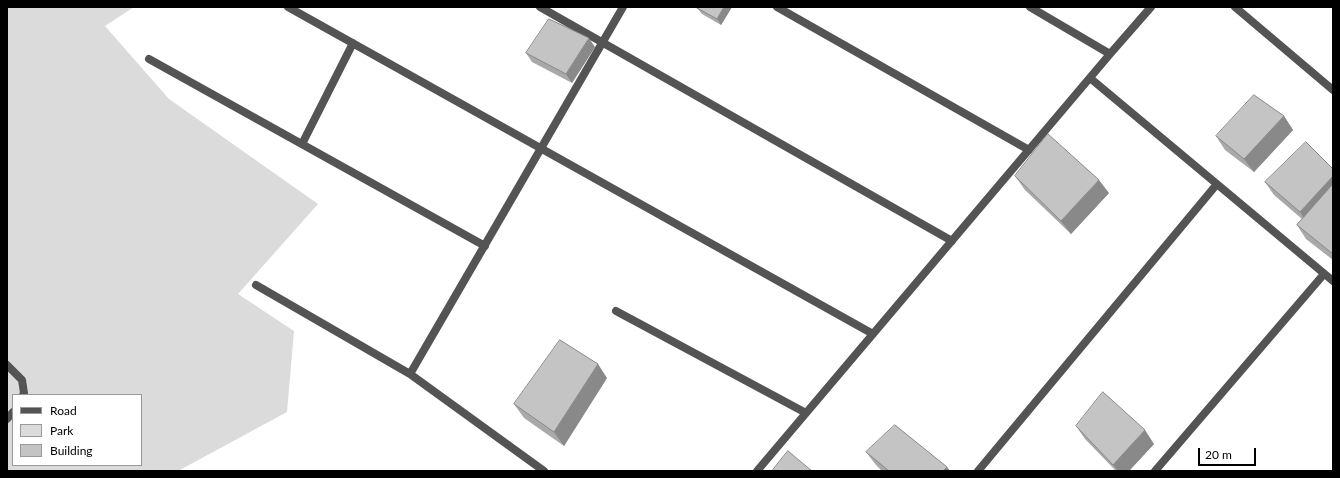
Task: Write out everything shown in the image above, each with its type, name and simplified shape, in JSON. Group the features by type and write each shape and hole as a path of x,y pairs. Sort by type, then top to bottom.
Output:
{"street":[{"path":"288,7 873,334"},
{"path":"540,7 952,241"},
{"path":"410,374 623,7"},
{"path":"777,7 1029,150"},
{"path":"1030,7 1110,54"},
{"path":"757,471 1151,7"},
{"path":"1235,7 1333,90"},
{"path":"302,144 353,43"},
{"path":"149,59 485,246"},
{"path":"1090,78 1333,281"},
{"path":"978,471 1217,184"},
{"path":"1156,471 1324,274"},
{"path":"256,285 410,374 544,471"},
{"path":"616,311 806,413"},
{"path":"7,365 22,380 24,394"}],"green space":[{"path":"7,7 134,7 105,26 169,99 318,204 238,294 294,331 287,412 178,471 7,471"}],"building":[{"path":"724,7 717,19 697,8"},
{"path":"549,19 589,38 566,74 526,53"},
{"path":"1254,95 1284,116 1244,159 1216,136"},
{"path":"1048,134 1099,180 1061,221 1015,176"},
{"path":"1306,142 1333,169 1333,176 1300,212 1265,182"},
{"path":"1333,184 1333,254 1297,225"},
{"path":"560,340 598,364 554,432 514,404"},
{"path":"1103,392 1145,430 1113,465 1076,426"},
{"path":"895,425 947,467 943,471 889,471 866,452"},
{"path":"788,451 812,471 772,471"}]}
